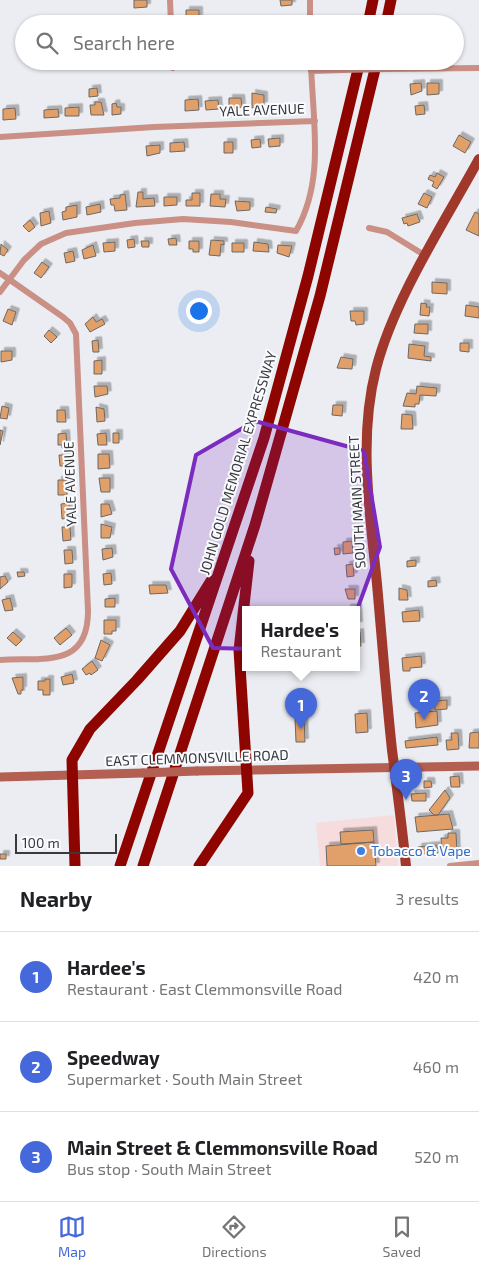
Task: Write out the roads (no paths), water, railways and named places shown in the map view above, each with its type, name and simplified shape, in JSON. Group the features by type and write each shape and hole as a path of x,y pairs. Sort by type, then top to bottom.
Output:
{"highway":[{"path":"370,15 373,0"},
{"path":"388,15 391,0"},
{"name":"JOHN GOLD MEMORIAL EXPRESSWAY","path":"120,866 264,438 308,276 358,70"},
{"path":"143,866 255,525 320,296 380,70"},
{"path":"242,606 255,525"},
{"path":"75,866 72,760 90,729 180,631 204,595 228,548"},
{"path":"199,866 248,793 239,650 242,611"}],"main road":[{"name":"SOUTH MAIN STREET","path":"406,866 394,767 373,549 366,462 367,428 371,394 382,350 398,309 479,159"},
{"name":"EAST CLEMMONSVILLE ROAD","path":"0,777 479,766"}],"street":[{"path":"170,0 171,15"},
{"path":"310,0 310,15"},
{"path":"464,68 479,68"},
{"path":"0,292 24,260 41,244 66,233 135,223 183,219 231,222 296,231 306,213 314,178 316,121 311,71 343,70"},
{"name":"YALE AVENUE","path":"0,138 14,135 154,127 316,121"},
{"path":"369,228 393,235 426,256"},
{"name":"YALE AVENUE","path":"0,273 63,317 70,323 76,334 88,627 83,642 69,654 0,660"},
{"path":"450,866 479,863"}],"place":[{"name":"Speedway","path":"424,720"},
{"name":"Hardee's","path":"301,729"},
{"name":"Main Street & Clemmonsville Road","path":"406,800"},
{"name":"Tobacco & Vape","path":"361,851"}]}
